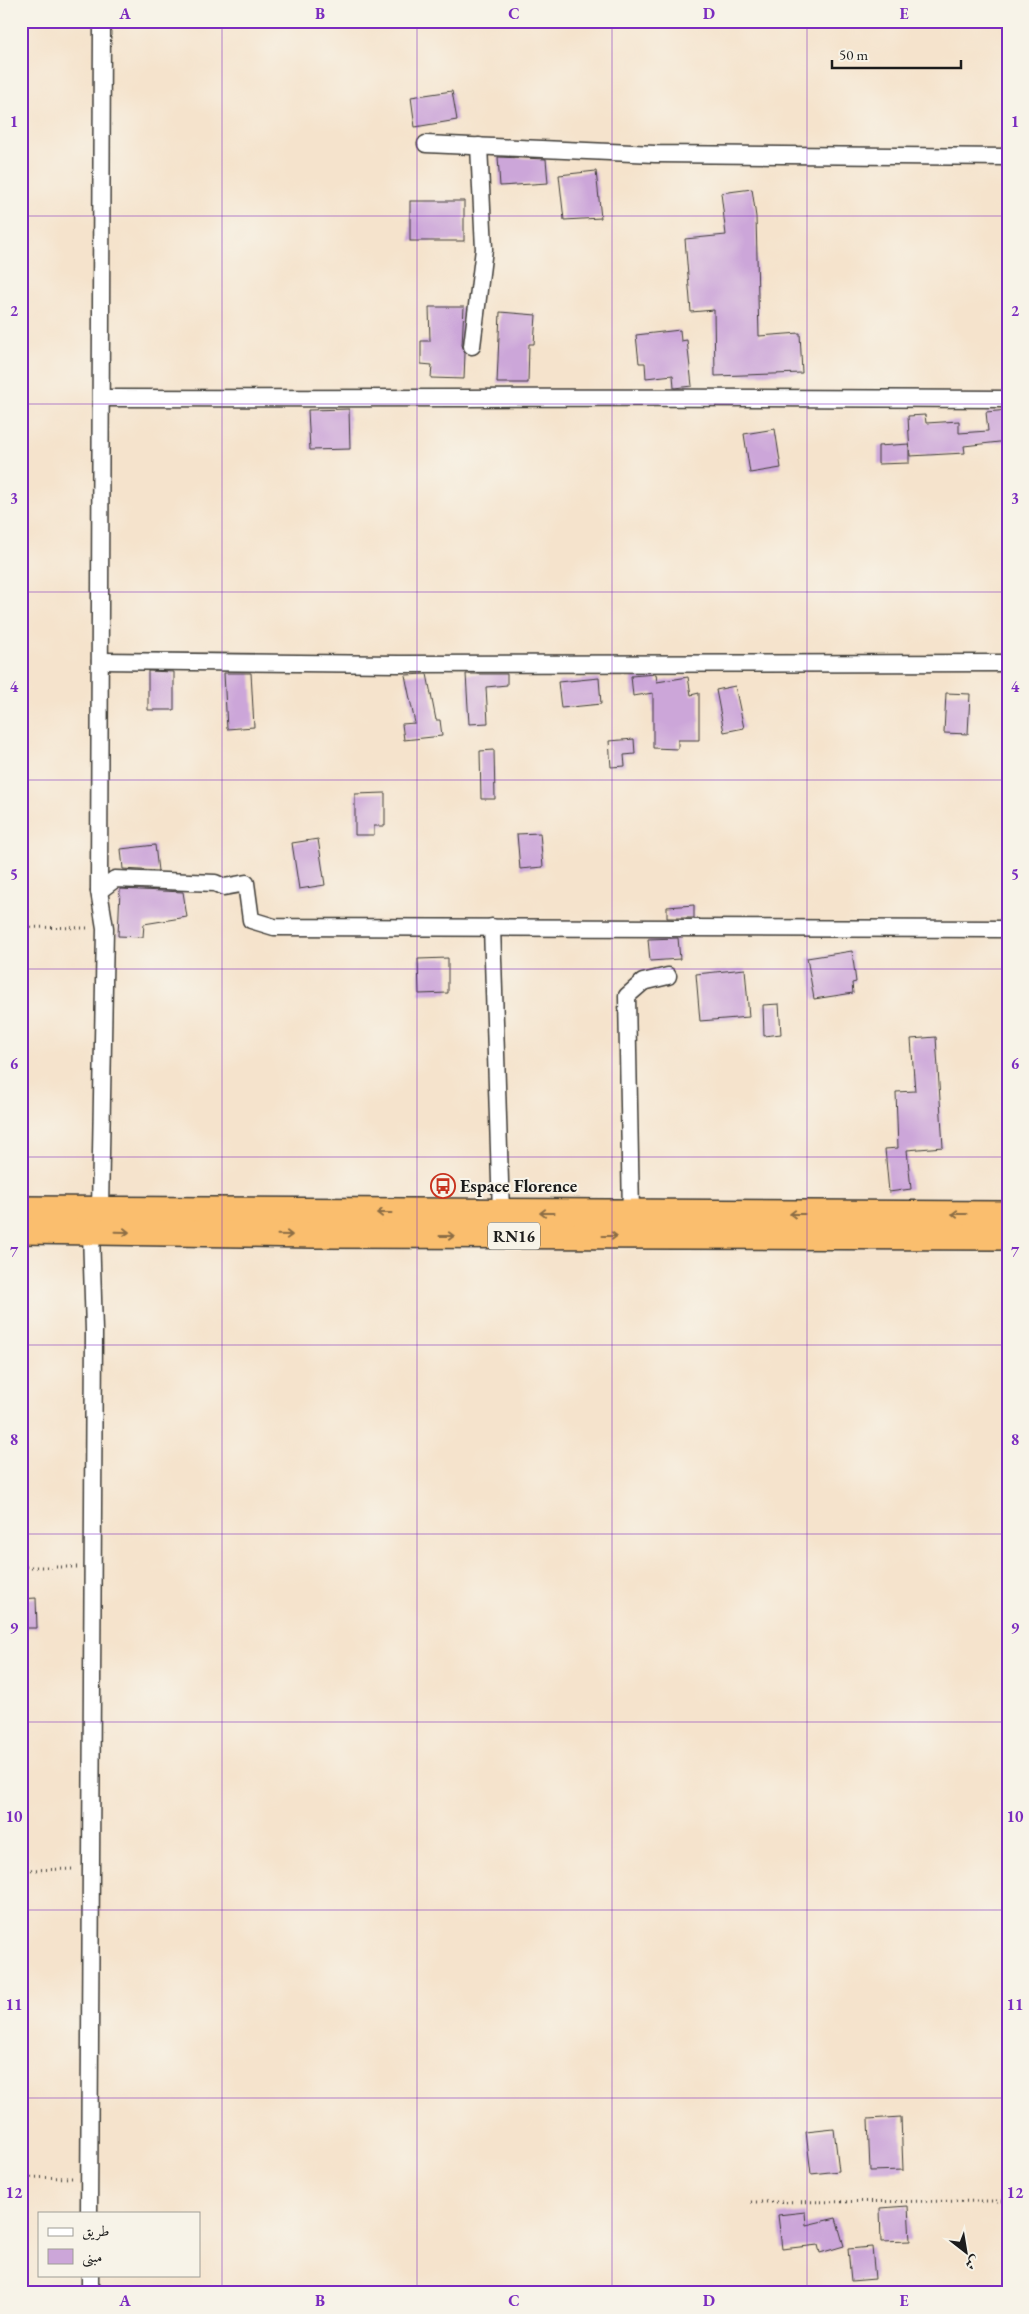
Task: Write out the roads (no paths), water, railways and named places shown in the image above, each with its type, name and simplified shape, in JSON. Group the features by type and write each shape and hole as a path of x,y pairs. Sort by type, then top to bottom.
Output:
{"highway":[{"name":"RN16","path":"21,1210 95,1221 330,1235 1008,1237"},
{"name":"RN16","path":"21,1231 95,1221 502,1213 1008,1214"}],"street":[{"path":"90,2212 95,1221 105,928 98,891 102,398 102,21"},
{"path":"426,144 655,154 1008,157"},
{"path":"472,346 484,249 479,146"},
{"path":"102,398 529,399 711,396 1008,399"},
{"path":"100,661 399,664 1008,664"},
{"path":"98,891 115,879 215,883 224,887 246,883 251,920 274,927 1008,929"},
{"path":"492,927 502,1213"},
{"path":"631,1214 627,996 643,982 668,976"},
{"path":"90,2276 90,2293"}],"place":[{"name":"Espace Florence","path":"443,1186"}]}
